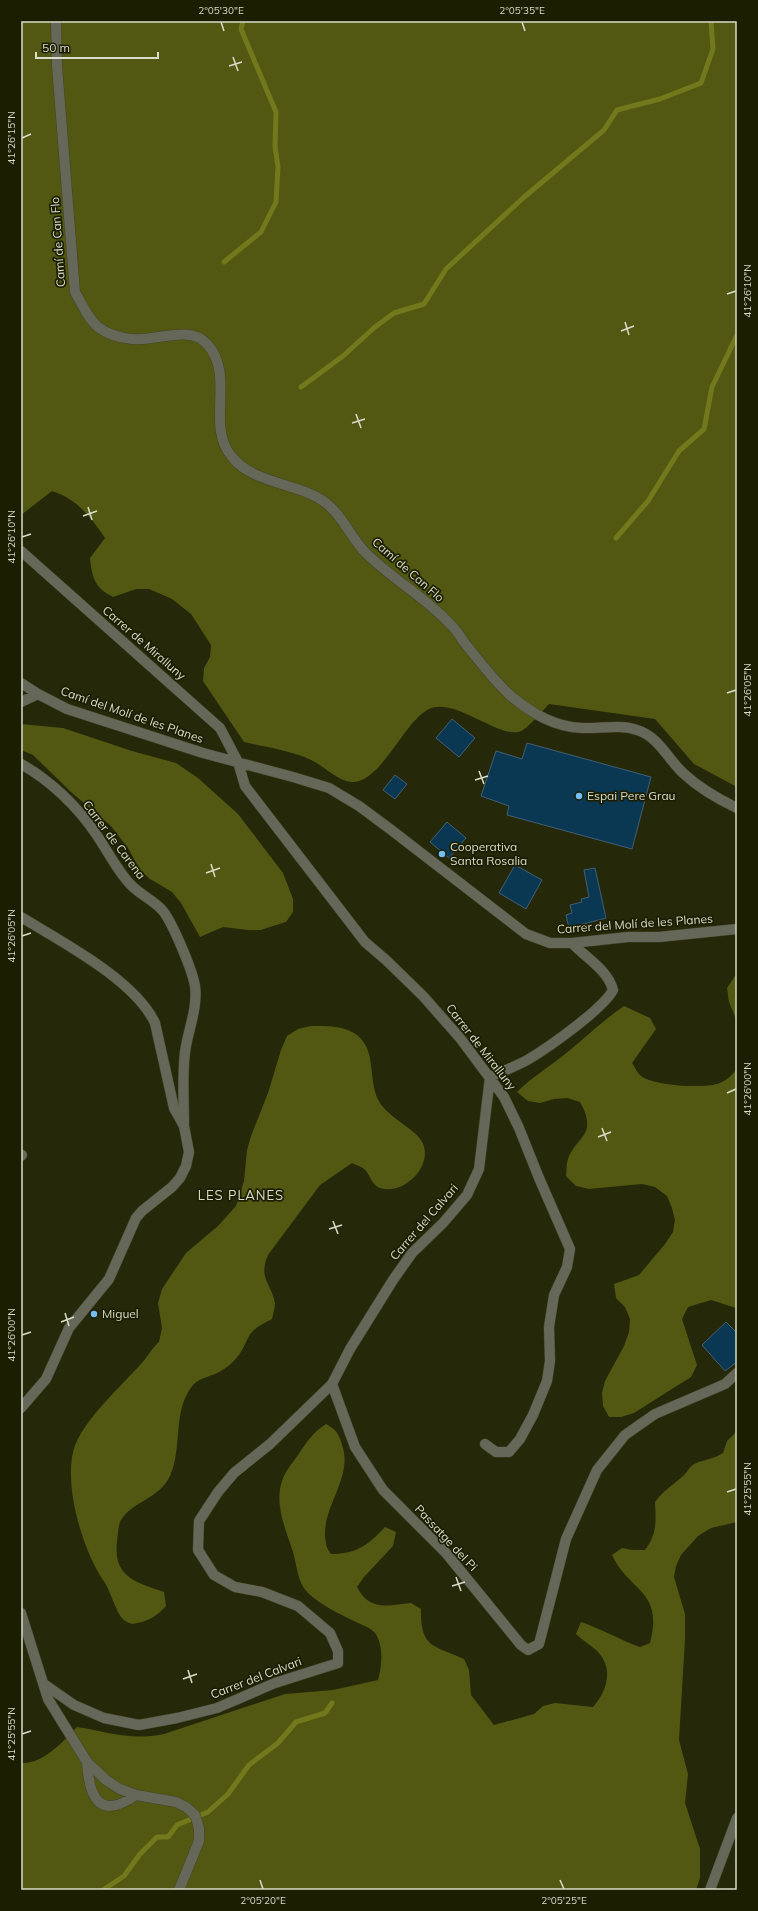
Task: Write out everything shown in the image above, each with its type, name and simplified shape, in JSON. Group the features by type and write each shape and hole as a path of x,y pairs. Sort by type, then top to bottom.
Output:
{"street":[{"name":"Camí de Can Flo","path":"56,21 57,66 75,292 88,314 98,327 116,336 134,340 165,335 191,335 207,342 218,361 220,380 220,425 224,442 229,455 241,467 270,480 307,492 326,503 349,530 364,552 451,624 488,672 512,696 532,712 547,721 581,728 625,728 637,730 655,741 683,773 715,798 737,808"},
{"name":"Carrer de Miralluny","path":"21,551 220,728 239,767 245,786 365,942 423,996 460,1038 504,1097 519,1128 570,1249 567,1267 554,1295 549,1327 550,1361 546,1381 533,1414 520,1439 509,1452 496,1452 485,1444"},
{"name":"Camí del Molí de les Planes","path":"21,683 38,694 67,709 203,753 239,767"},
{"path":"21,702 38,694"},
{"name":"Carrer de Carena","path":"21,764 55,789 81,816 95,832 130,884 159,908 171,924 193,975 195,988 195,1003 184,1067 184,1126"},
{"name":"Carrer del Molí de les Planes","path":"239,767 329,788 359,806 526,934 550,943 572,944 628,937 659,937 737,929"},
{"path":"21,918 121,981 152,1016 155,1023 174,1108 184,1126 189,1152 186,1166 180,1178 172,1187 142,1211 136,1218 109,1279 69,1328 46,1379 21,1408"},
{"path":"490,1077 530,1058 587,1018 609,997 613,990 611,982 605,974 572,944"},
{"name":"Carrer del Calvari","path":"44,1684 74,1705 104,1718 139,1725 217,1708 275,1683 338,1663 338,1651 330,1633 298,1606 262,1592 235,1587 214,1575 198,1550 199,1521 218,1492 234,1473 270,1444 332,1384 350,1349 393,1280 412,1253 467,1195 479,1169 490,1077"},
{"name":"Passatge del Pi","path":"332,1384 355,1447 382,1490 446,1553 521,1645 528,1650 539,1644 566,1539 597,1470 625,1435 655,1414 725,1384 737,1373"},
{"path":"21,1613 48,1699 86,1762 106,1780 120,1789 136,1795 176,1802 186,1807 195,1815 199,1828 199,1841 179,1890"},
{"path":"86,1762 91,1790 99,1802 109,1806 117,1806 136,1795"},
{"path":"710,1890 737,1818"}],"green space":[{"path":"21,21 737,21 737,787 694,764 655,719 549,704 527,727 523,730 514,732 492,726 465,713 452,709 440,707 429,709 419,716 410,726 382,763 372,773 362,780 351,782 345,781 309,759 285,751 244,742 203,681 204,668 210,657 211,645 191,614 172,599 149,589 136,589 113,597 102,590 93,577 90,558 105,538 89,516 76,504 61,494 52,491 21,515"},
{"path":"21,724 63,728 132,751 176,763 198,778 238,814 283,873 293,899 293,912 286,922 261,930 223,927 200,937 181,903 172,892 150,879 140,870 128,848 111,826 71,792 33,755 21,750"},
{"path":"737,973 737,1021 729,1002 727,988"},
{"path":"624,1006 650,1018 656,1029 632,1063 641,1076 656,1082 680,1086 703,1086 723,1082 737,1069 737,1307 736,1308 711,1300 688,1307 682,1319 697,1365 691,1377 634,1413 621,1417 609,1417 603,1406 602,1393 605,1381 624,1346 629,1332 630,1319 625,1307 616,1298 614,1284 639,1275 665,1244 673,1232 675,1220 672,1208 667,1196 655,1187 642,1184 589,1189 576,1186 566,1176 570,1154 586,1130 587,1123 580,1102 567,1098 554,1099 540,1103 528,1101 517,1092"},
{"path":"311,1026 338,1027 351,1031 362,1040 371,1062 376,1096 390,1114 413,1131 421,1140 425,1149 424,1158 416,1176 399,1187 390,1189 380,1188 377,1186 362,1167 352,1163 320,1185 268,1255 264,1270 266,1280 275,1303 272,1319 259,1326 252,1332 240,1353 229,1366 198,1381 193,1385 182,1406 174,1465 170,1476 159,1490 132,1508 120,1522 117,1553 122,1570 135,1581 164,1592 166,1606 151,1618 132,1624 124,1620 117,1611 106,1584 95,1567 81,1533 72,1494 72,1458 76,1443 81,1433 96,1412 159,1342 162,1328 158,1303 162,1289 186,1253 218,1226 236,1206 244,1181 247,1150 251,1136 268,1093 281,1050 287,1036 298,1029"},
{"path":"326,1424 336,1431 339,1436 345,1460 340,1484 327,1519 325,1531 328,1549 331,1554 348,1552 361,1547 373,1539 385,1527 396,1532 393,1546 364,1577 357,1587 362,1595 374,1604 387,1605 411,1603 421,1609 423,1632 427,1639 437,1648 464,1659 469,1670 471,1695 494,1725 534,1714 543,1706 555,1703 593,1707 605,1686 607,1671 602,1657 596,1650 576,1634 581,1622 640,1647 650,1643 653,1626 652,1612 649,1602 643,1593 619,1567 612,1555 622,1548 645,1550 654,1533 656,1516 655,1502 658,1498 684,1475 692,1465 723,1453 727,1441 736,1432 737,1433 737,1522 711,1528 698,1536 681,1555 676,1566 674,1577 685,1614 679,1740 688,1774 685,1803 700,1849 700,1878 696,1890 21,1890 21,1763 29,1763 45,1756 59,1745 77,1727 120,1735 141,1737 152,1736 164,1734 285,1694 333,1690 378,1680 381,1650 378,1638 369,1628 324,1605 307,1592 299,1578 280,1508 279,1499 283,1477 310,1438"}],"building":[{"path":"452,719 475,738 459,757 436,738"},
{"name":"Espai Pere Grau","path":"527,743 651,777 632,849 507,815 509,806 481,796 496,751 522,759"},
{"path":"395,775 407,784 395,799 383,790"},
{"path":"447,822 466,838 449,858 430,842"},
{"path":"515,865 542,880 526,909 499,893"},
{"path":"595,868 606,918 569,928 566,915 572,913 570,905 582,902 581,899 589,897 584,870"},
{"path":"726,1322 737,1333 737,1362 725,1371 702,1345"}],"waterway":[{"path":"224,262 261,232 276,202 278,167 275,146 276,112 241,29 243,21"},
{"path":"301,387 343,356 375,327 394,313 424,304 446,269 523,198 604,130 617,110 660,99 701,83 713,49 711,21"},
{"path":"616,538 648,501 679,451 704,429 712,387 737,335"},
{"path":"103,1890 124,1876 140,1854 157,1837 168,1837 177,1825 208,1812 228,1794 249,1765 278,1743 296,1722 325,1713 332,1703"}],"place":[{"name":"Espai Pere Grau","path":"579,796"},
{"name":"Cooperativa Santa Rosalia","path":"442,854"},
{"name":"Miguel","path":"94,1314"}],"district":[{"name":"LES PLANES","path":"241,1195"}]}
